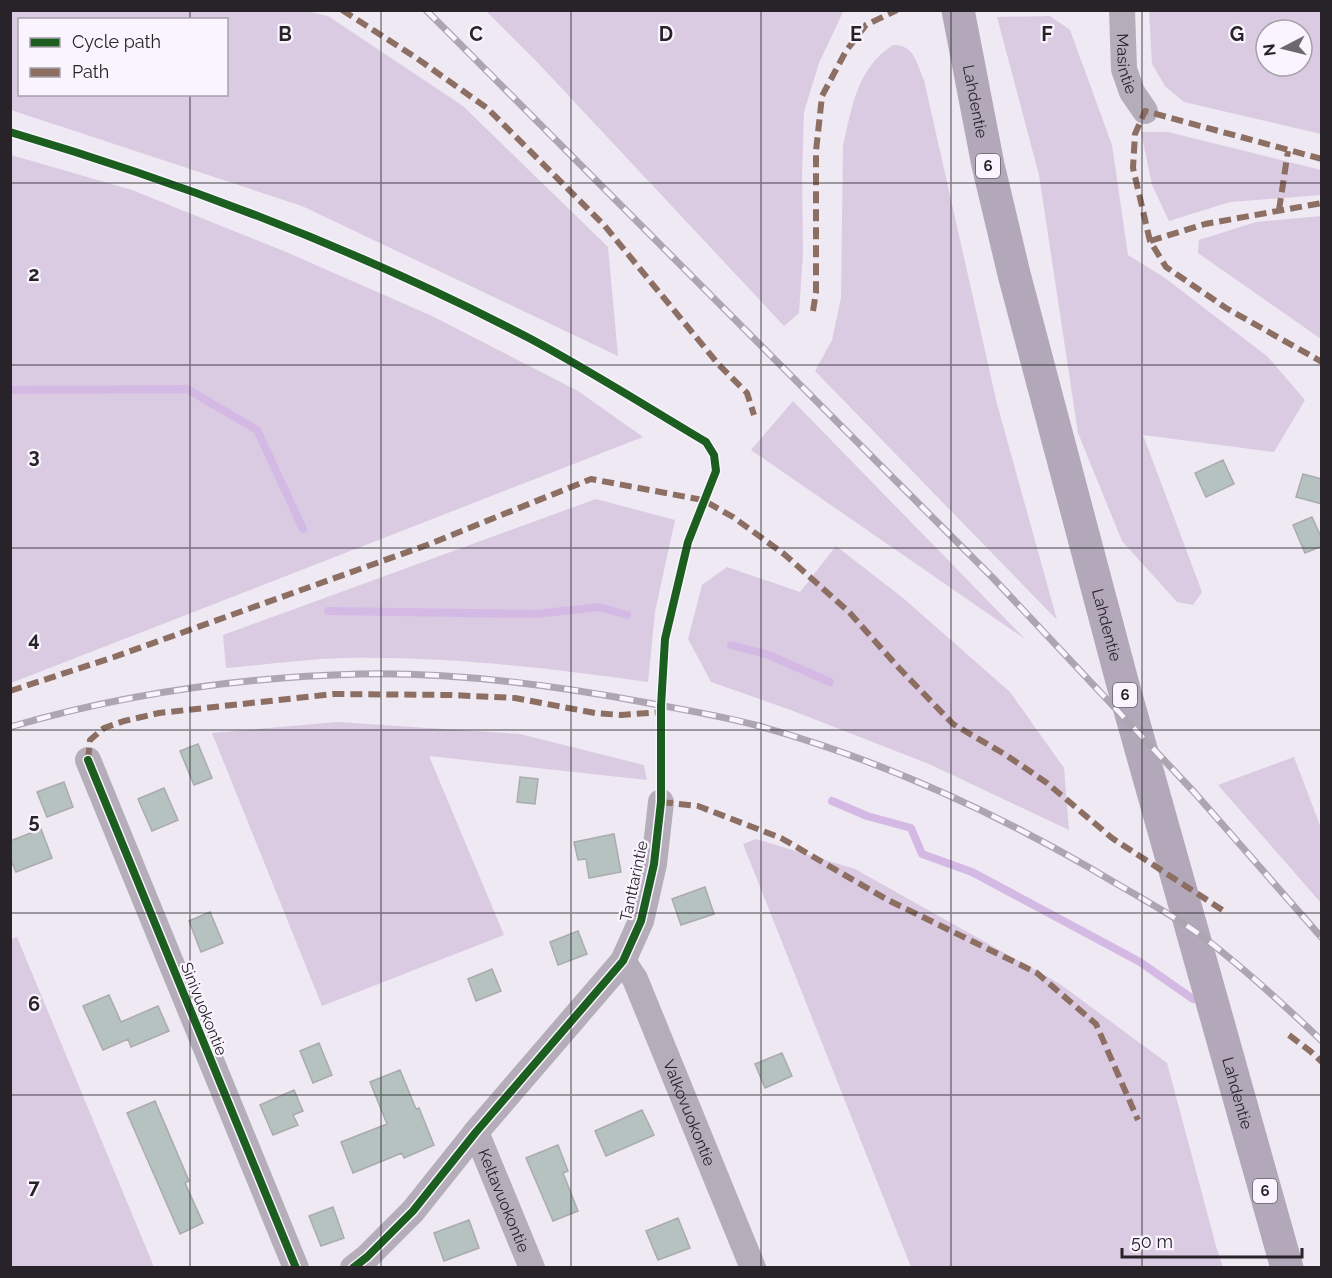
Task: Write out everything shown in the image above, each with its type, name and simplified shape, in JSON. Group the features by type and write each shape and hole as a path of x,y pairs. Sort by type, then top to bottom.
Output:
{"highway":[{"name":"Lahdentie","path":"958,10 988,165 1014,274 1123,685 1287,1268"}],"street":[{"name":"Masintie","path":"1122,10 1124,69 1132,92 1145,111"},
{"name":"Sinivuokontie","path":"88,760 296,1268"},
{"name":"Tanttarintie","path":"353,1268 413,1211 476,1132 623,962 641,921 654,864 661,802"},
{"name":"Valkovuokontie","path":"623,962 635,979 753,1268"},
{"name":"Keltavuokontie","path":"476,1132 532,1268"}],"shaded area":[{"path":"302,10 328,16 463,106 608,247 618,356 302,206 11,110 11,11"},
{"path":"486,11 847,11 843,12 819,63 804,112 803,253 799,313 784,326 538,63"},
{"path":"1149,11 1321,11 1321,134 1184,102 1165,86 1152,64"},
{"path":"1050,16 1070,30 1112,145 1128,255 1165,278 1268,357 1305,400 1274,452 1143,435 1202,592 1193,605 1177,602 1122,541 1078,433 1039,175 997,17"},
{"path":"893,45 906,48 914,56 924,80 997,404 1057,620 815,371 832,340 841,298 843,146 853,103 871,65"},
{"path":"1141,132 1168,132 1321,170 1321,195 1230,202 1169,221 1152,185"},
{"path":"11,155 132,190 286,252 432,316 578,391 643,437 11,683"},
{"path":"1321,216 1321,339 1198,253 1199,240 1256,222"},
{"path":"793,401 1025,639 751,450"},
{"path":"596,499 675,520 655,612 648,682 534,668 420,659 329,659 226,668 223,635"},
{"path":"836,546 903,598 1010,692 1064,768 1069,830 929,764 788,709 711,682 688,639 702,585 727,567 800,592"},
{"path":"337,722 520,734 644,765 647,780 429,756 504,935 322,1006 212,733"},
{"path":"1294,757 1321,828 1321,903 1218,785"},
{"path":"756,839 855,869 1060,984 1167,1063 1223,1267 911,1267 743,844"},
{"path":"17,937 154,1267 11,1267 10,940"}],"building":[{"path":"1223,460 1234,484 1206,497 1195,473"},
{"path":"1303,474 1322,479 1322,504 1296,497"},
{"path":"1312,517 1322,539 1322,546 1305,553 1293,525"},
{"path":"198,744 212,778 194,785 180,751"},
{"path":"520,777 538,779 535,804 517,802"},
{"path":"64,782 73,807 47,817 37,792"},
{"path":"164,788 178,820 152,831 138,799"},
{"path":"41,829 52,858 16,872 10,858 10,841"},
{"path":"614,834 621,872 589,878 586,859 578,860 574,842"},
{"path":"705,887 714,914 681,925 672,899"},
{"path":"210,912 223,943 201,952 189,921"},
{"path":"578,931 587,954 558,965 550,942"},
{"path":"492,969 501,991 476,1001 468,979"},
{"path":"109,995 121,1022 158,1006 169,1031 131,1047 128,1039 103,1050 83,1006"},
{"path":"319,1043 332,1075 313,1083 300,1051"},
{"path":"782,1053 792,1076 765,1088 755,1064"},
{"path":"400,1070 434,1145 404,1158 402,1153 353,1173 341,1142 387,1124 370,1082"},
{"path":"294,1090 303,1111 293,1115 298,1125 273,1135 260,1105"},
{"path":"155,1101 189,1181 185,1183 203,1223 180,1234 127,1113"},
{"path":"642,1110 654,1135 606,1156 595,1131"},
{"path":"558,1145 568,1171 563,1173 578,1211 553,1221 526,1158"},
{"path":"333,1207 344,1238 321,1246 309,1216"},
{"path":"678,1218 690,1248 658,1260 646,1231"},
{"path":"469,1220 479,1248 444,1261 434,1233"}],"waterway":[{"path":"10,390 187,389 257,430 303,529"},
{"path":"328,611 536,614 599,607 627,615"},
{"path":"731,645 769,655 830,682"},
{"path":"832,801 867,816 911,828 922,854 972,872 1140,962 1193,999"}],"railway":[{"path":"426,10 993,578 1194,792 1322,938"},
{"path":"10,727 96,705 184,689 272,679 360,674 432,675 541,685 745,722 845,753 929,786 1051,846 1159,908 1199,934 1247,972 1322,1041"}],"marked path":[{"path":"342,10 415,57 487,108 604,225 719,365 747,393 754,415"},
{"path":"813,311 816,292 816,151 822,96 846,51 866,25 897,10"},
{"path":"1322,159 1145,111 1135,134 1133,168 1150,241 1166,267 1226,308 1322,362"},
{"path":"1279,210 1288,151"},
{"path":"1150,241 1205,224 1322,203"},
{"path":"10,691 114,657 427,545 591,479 703,500 733,517 784,554 849,612 953,724 1006,755 1047,783 1112,838 1227,913"},
{"path":"88,760 90,740 104,728 124,721 159,713 334,694 515,698 595,713 621,715 661,712"},
{"path":"661,802 698,806 781,838 886,899 1037,973 1096,1024 1138,1120"},
{"path":"1289,1035 1322,1062"}],"cycle path":[{"path":"10,132 143,174 209,198 403,277 529,338 574,363 706,442 714,455 716,471 688,542 665,639 661,706 661,802 654,864 641,921 623,961 476,1132 413,1211 353,1268"},
{"path":"88,760 296,1268"}]}
